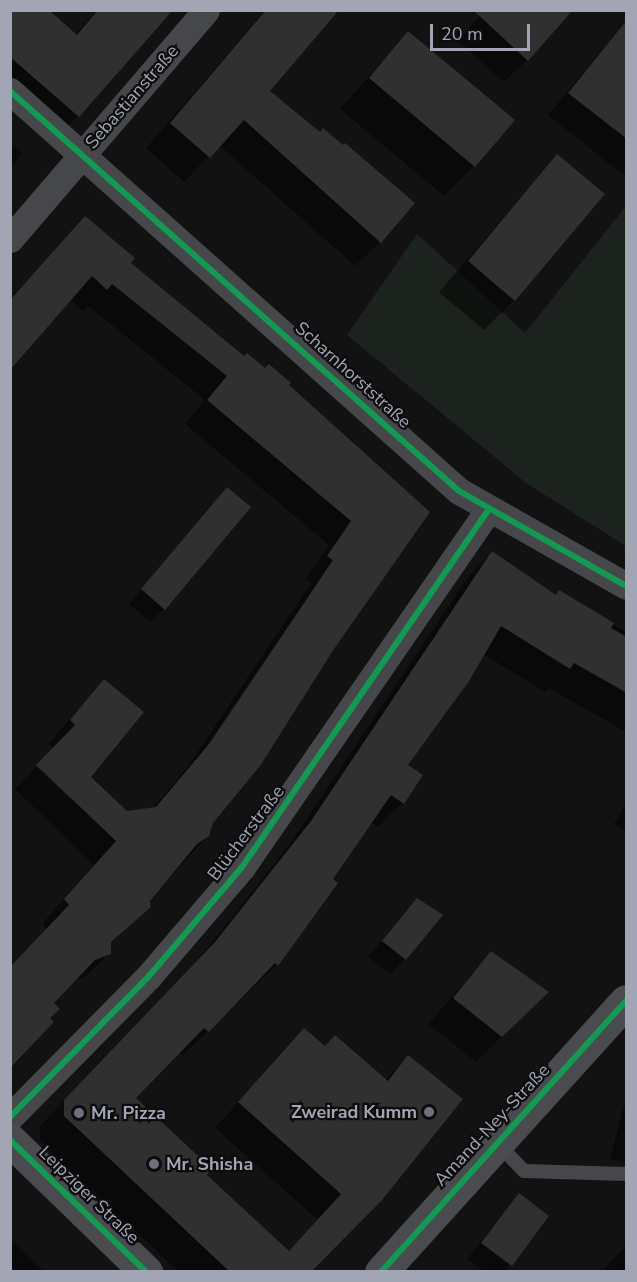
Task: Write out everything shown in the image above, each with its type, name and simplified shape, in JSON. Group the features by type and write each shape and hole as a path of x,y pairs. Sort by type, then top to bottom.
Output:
{"street":[{"name":"Sebastianstraße","path":"10,239 206,10"},
{"name":"Scharnhorststraße","path":"10,91 84,153 459,491 627,586"},
{"name":"Blücherstraße","path":"10,1117 149,976 242,867 489,509"},
{"name":"Amand-Ney-Straße","path":"381,1272 627,1001"},
{"name":"Leipziger Straße","path":"10,1140 146,1272"}],"lane":[{"path":"496,1143 524,1171 627,1174"}],"shaded area":[{"path":"626,206 626,546 526,483 347,335 417,234 525,333"}],"building":[{"path":"10,10 49,10 77,35 98,10 173,10 79,117 10,57"},
{"path":"266,10 339,10 270,91 320,132 323,128 343,145 345,143 415,203 381,243 244,120 210,158 170,123"},
{"path":"473,10 573,10 528,61"},
{"path":"627,20 627,139 568,93"},
{"path":"408,31 515,120 475,167 369,78"},
{"path":"557,154 605,194 515,301 468,261"},
{"path":"85,216 135,258 131,263 244,356 247,353 265,368 269,364 291,383 289,385 430,512 334,649 260,766 213,823 209,836 197,844 150,901 151,907 111,942 111,954 95,960 54,1003 60,1009 50,1018 54,1022 10,1068 10,967 69,905 64,899 116,841 36,765 75,725 70,720 104,679 144,712 91,777 127,811 156,807 209,744 333,560 327,556 351,521 207,400 227,376 112,284 107,290 92,276 10,370 10,300"},
{"path":"227,487 251,507 165,610 141,589"},
{"path":"492,551 556,595 559,590 614,623 611,628 627,637 627,693 574,663 570,669 501,626 469,681 408,765 423,775 404,804 391,795 333,879 338,883 278,966 275,963 209,1032 204,1028 136,1098 212,1169 207,1175 289,1251 341,1194 238,1102 304,1028 325,1046 335,1035 388,1081 408,1055 463,1099 382,1200 311,1272 230,1272 64,1116 64,1100 215,942 311,821"},
{"path":"417,898 443,915 406,960 382,941"},
{"path":"491,951 549,992 502,1037 453,998"},
{"path":"519,1193 549,1216 512,1266 481,1243"}],"cycle path":[{"path":"10,91 459,491 626,586"},
{"path":"10,1117 149,976 242,867 489,509"},
{"path":"381,1272 626,1001"},
{"path":"10,1140 146,1272"}],"place":[{"name":"Zweirad Kumm","path":"429,1112"},
{"name":"Mr. Pizza","path":"79,1113"},
{"name":"Mr. Shisha","path":"154,1164"}]}
